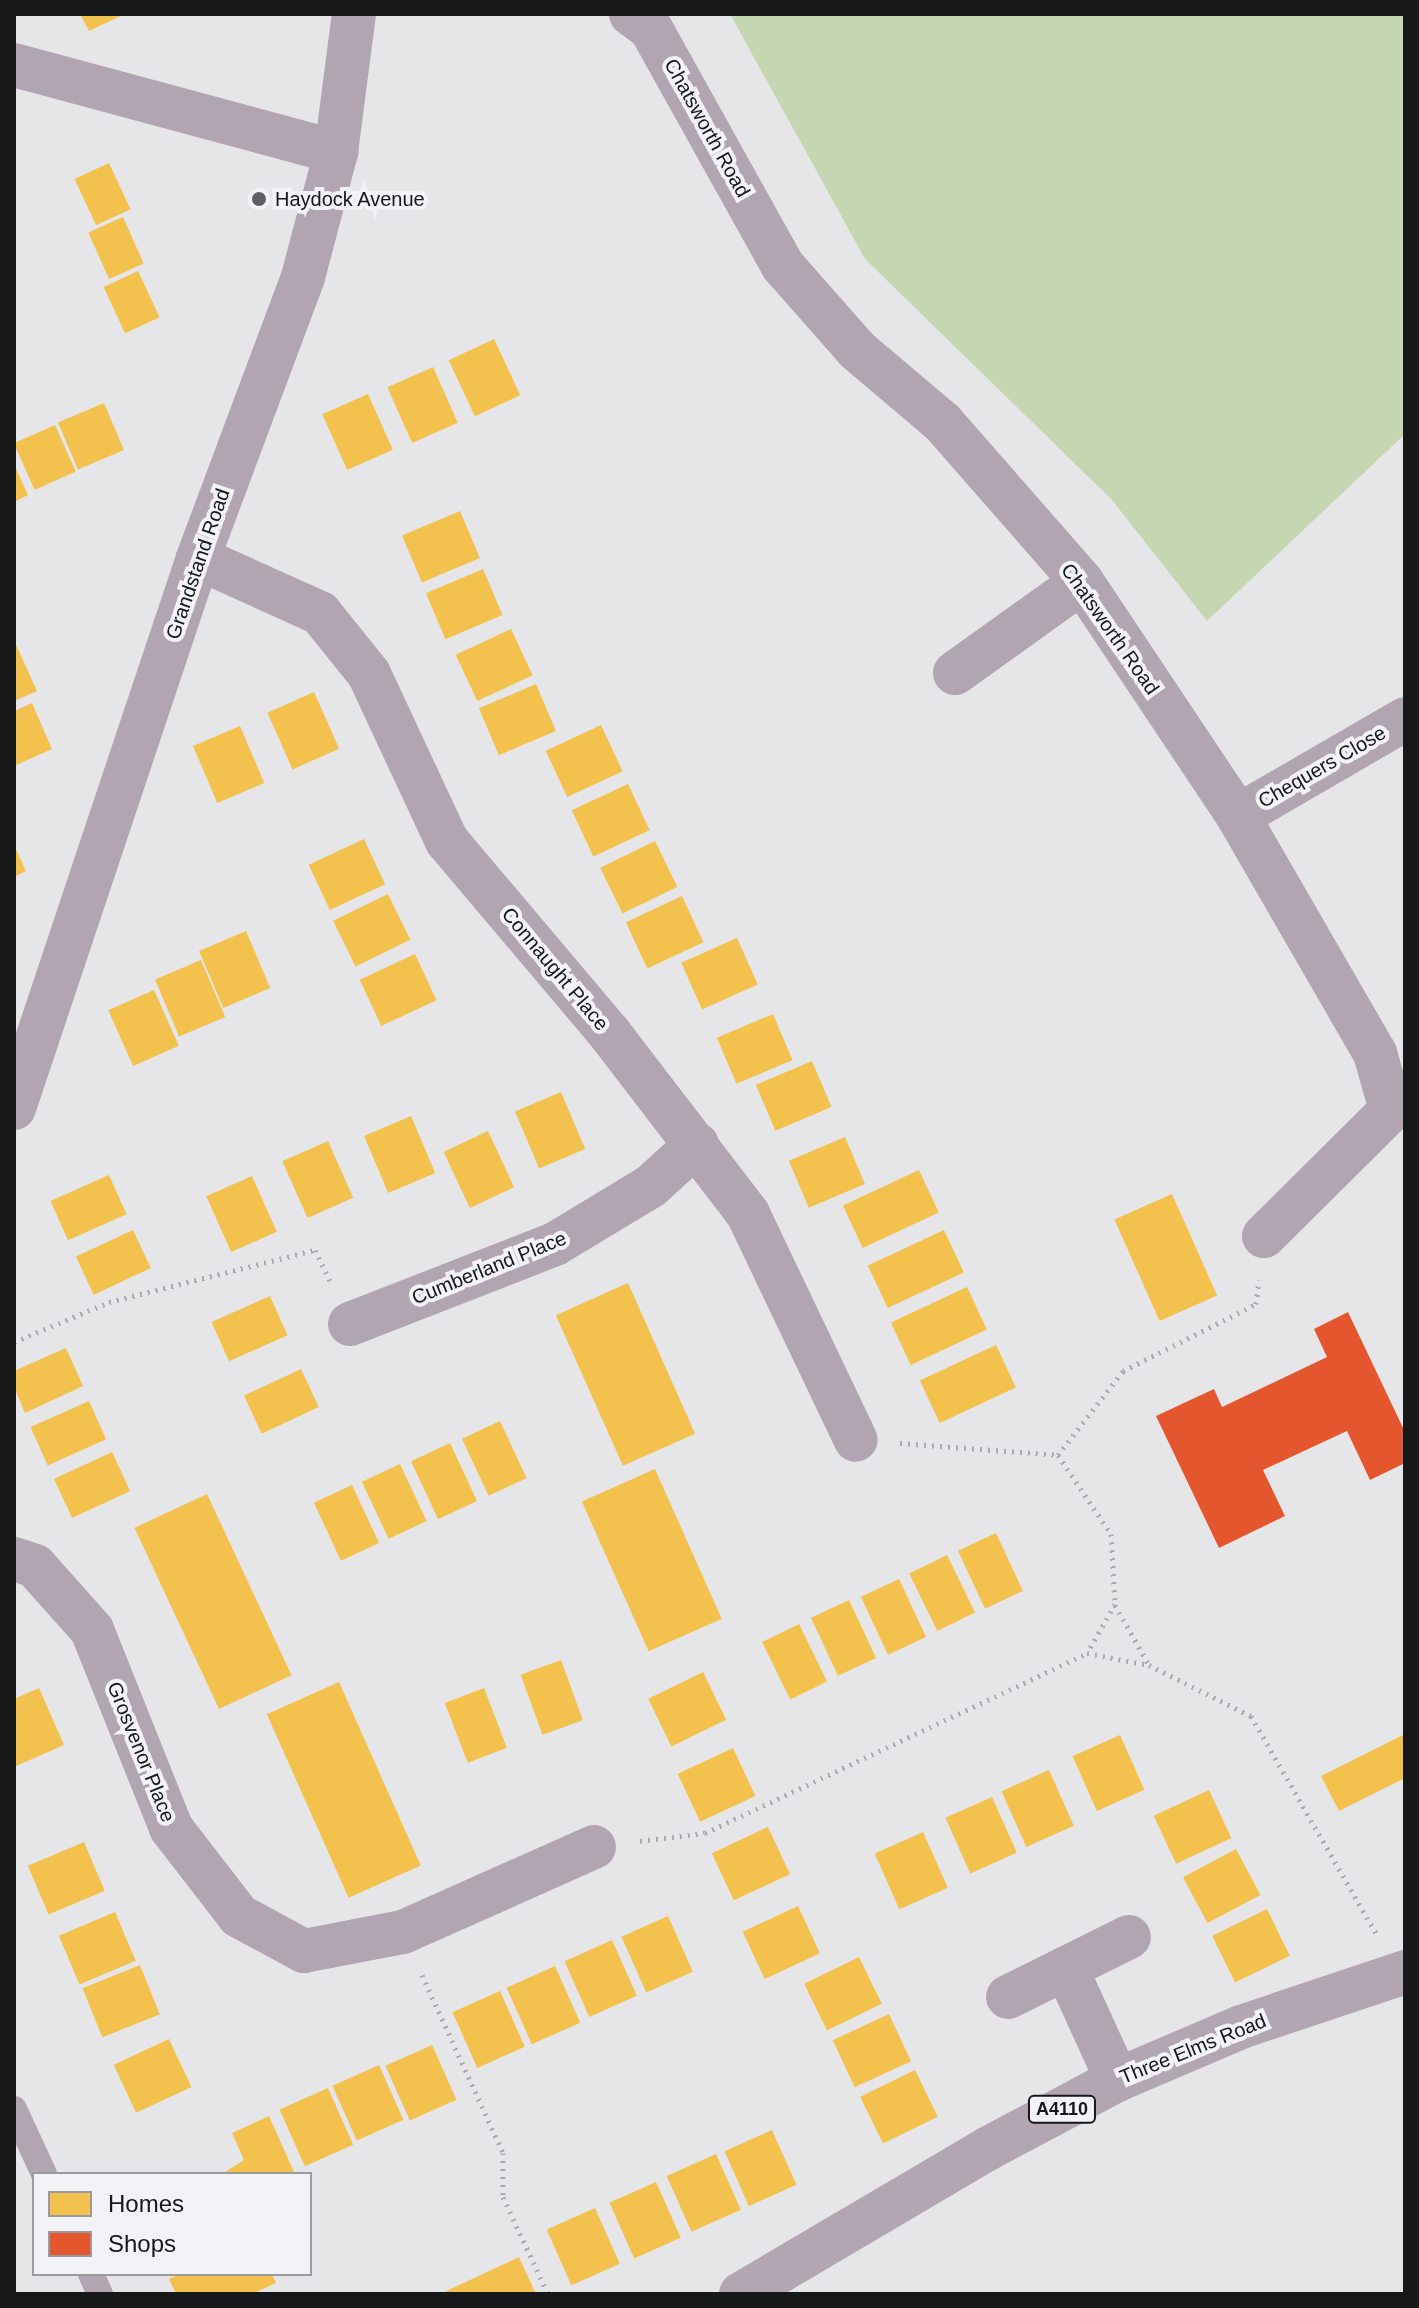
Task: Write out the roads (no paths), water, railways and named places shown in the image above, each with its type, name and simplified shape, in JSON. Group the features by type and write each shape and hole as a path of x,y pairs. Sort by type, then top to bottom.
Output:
{"main road":[{"name":"Three Elms Road","path":"741,2294 987,2149 1117,2080 1241,2027 1402,1973"}],"street":[{"name":"Grandstand Road","path":"14,1108 198,558 303,277 336,152 354,14"},
{"name":"Chatsworth Road","path":"638,16 651,29 783,266 857,350 943,423 1082,582 1238,816 1375,1053 1391,1110 1264,1236"},
{"path":"14,65 336,152"},
{"name":"Connaught Place","path":"198,558 320,613 369,674 447,841 697,1144 748,1214 856,1440"},
{"path":"955,673 1082,582"},
{"name":"Chequers Close","path":"1238,816 1405,719"},
{"name":"Cumberland Place","path":"350,1324 555,1244 651,1186 697,1144"},
{"name":"Grosvenor Place","path":"14,1559 35,1566 92,1630 171,1828 239,1916 304,1951 403,1932 594,1847"},
{"path":"1008,1997 1129,1937"},
{"path":"1066,1968 1117,2080"}],"lane":[{"path":"14,2109 43,2172"}],"place":[{"name":"Haydock Avenue","path":"259,199"}]}
